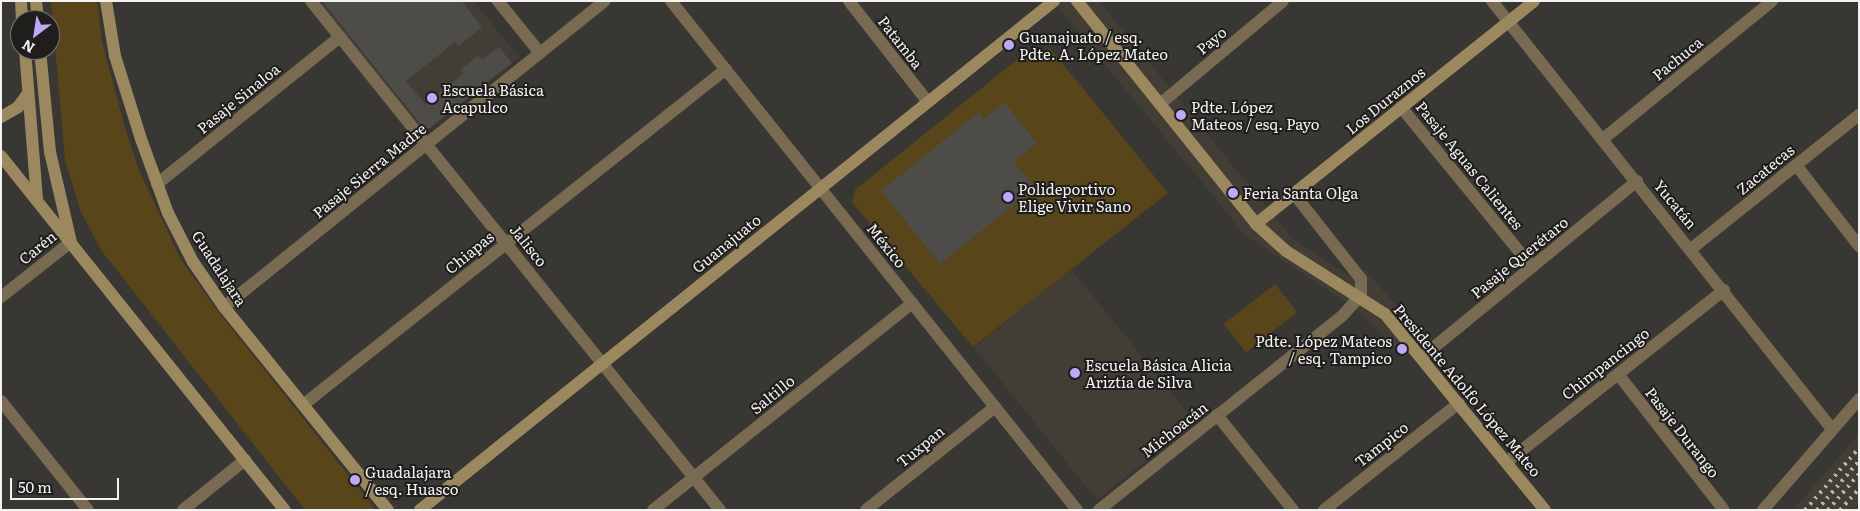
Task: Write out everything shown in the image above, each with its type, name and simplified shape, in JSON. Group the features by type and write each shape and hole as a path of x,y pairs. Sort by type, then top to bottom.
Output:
{"street":[{"name":"Guadalajara","path":"106,1 115,56 157,184 189,255 224,307 388,510"},
{"name":"Jalisco","path":"311,1 720,510"},
{"name":"Pasaje Sierra Madre","path":"224,307 604,1"},
{"name":"México","path":"671,1 1077,510"},
{"name":"Patamba","path":"849,1 928,102"},
{"name":"Guanajuato","path":"420,510 1054,1"},
{"name":"Presidente Adolfo López Mateo","path":"1077,1 1256,224 1286,251 1361,295 1393,322 1545,510"},
{"name":"Payo","path":"1160,104 1283,1"},
{"name":"Yucatán","path":"1492,1 1724,290 1832,429"},
{"name":"Los Duraznos","path":"1256,224 1534,1"},
{"name":"Pachuca","path":"1603,139 1772,1"},
{"path":"505,4 540,53"},
{"name":"Pasaje Sinaloa","path":"157,184 340,37"},
{"path":"25,60 36,199"},
{"path":"41,60 50,152 70,242"},
{"name":"Chiapas","path":"303,405 726,68"},
{"path":"1,117 18,107 28,93"},
{"name":"Pasaje Aguas Calientes","path":"1401,107 1532,267"},
{"name":"Zacatecas","path":"1691,249 1859,115"},
{"path":"1,156 285,510"},
{"path":"1796,165 1859,246"},
{"name":"Pasaje Querétaro","path":"1422,357 1637,181"},
{"path":"1294,194 1361,279 1361,295"},
{"name":"Carén","path":"1,297 70,242"},
{"name":"Chimpancingo","path":"1507,462 1724,290"},
{"name":"Michoacán","path":"1099,510 1343,315 1361,295"},
{"name":"Saltillo","path":"653,510 912,303"},
{"name":"Pasaje Durango","path":"1618,374 1724,510"},
{"path":"1763,510 1859,399"},
{"path":"1,401 88,510"},
{"name":"Tampico","path":"1324,510 1459,403"},
{"name":"Tuxpan","path":"866,510 995,407"},
{"path":"1217,415 1294,510"},
{"path":"183,510 245,460"}],"shaded area":[{"path":"51,1 97,1 102,41 125,128 139,170 180,258 217,310 376,510 305,510 101,250 80,210 65,159 56,60 60,60 60,10 52,10"},
{"name":"Escuela Básica Acapulco","path":"318,1 474,1 519,57 424,133"},
{"name":"Feria Santa Olga","path":"1053,1 1099,1 1292,238 1347,275 1366,270 1425,341 1404,358 1360,312 1246,236"},
{"name":"Polideportivo Elige Vivir Sano","path":"1050,48 1168,193 973,347 852,202 855,190 1025,53 1033,62"},
{"name":"Escuela Básica Alicia Ariztía de Silva","path":"1071,269 1194,421 1097,500 974,348"},
{"path":"1275,284 1297,312 1246,352 1224,324"},
{"path":"1859,434 1859,503 1853,510 1793,510"}],"building":[{"name":"Escuela Básica Acapulco","path":"322,1 462,1 482,27 459,46 455,42 406,81 425,104 463,74 460,70 478,56 482,60 499,47 512,63 426,131"},
{"path":"1004,102 1037,143 1014,162 1035,188 940,264 881,191 979,112 984,119"}],"railway":[{"path":"1805,510 1859,448"},
{"path":"1817,510 1859,461"},
{"path":"1828,510 1859,474"},
{"path":"1840,510 1859,489"}],"place":[{"name":"Guanajuato / esq. Pdte. A. López Mateo","path":"1009,45"},
{"name":"Escuela Básica Acapulco","path":"432,98"},
{"name":"Pdte. López Mateos / esq. Payo","path":"1181,115"},
{"name":"Feria Santa Olga","path":"1233,193"},
{"name":"Polideportivo Elige Vivir Sano","path":"1008,197"},
{"name":"Pdte. López Mateos / esq. Tampico","path":"1402,349"},
{"name":"Escuela Básica Alicia Ariztía de Silva","path":"1075,373"},
{"name":"Guadalajara / esq. Huasco","path":"355,480"}]}
